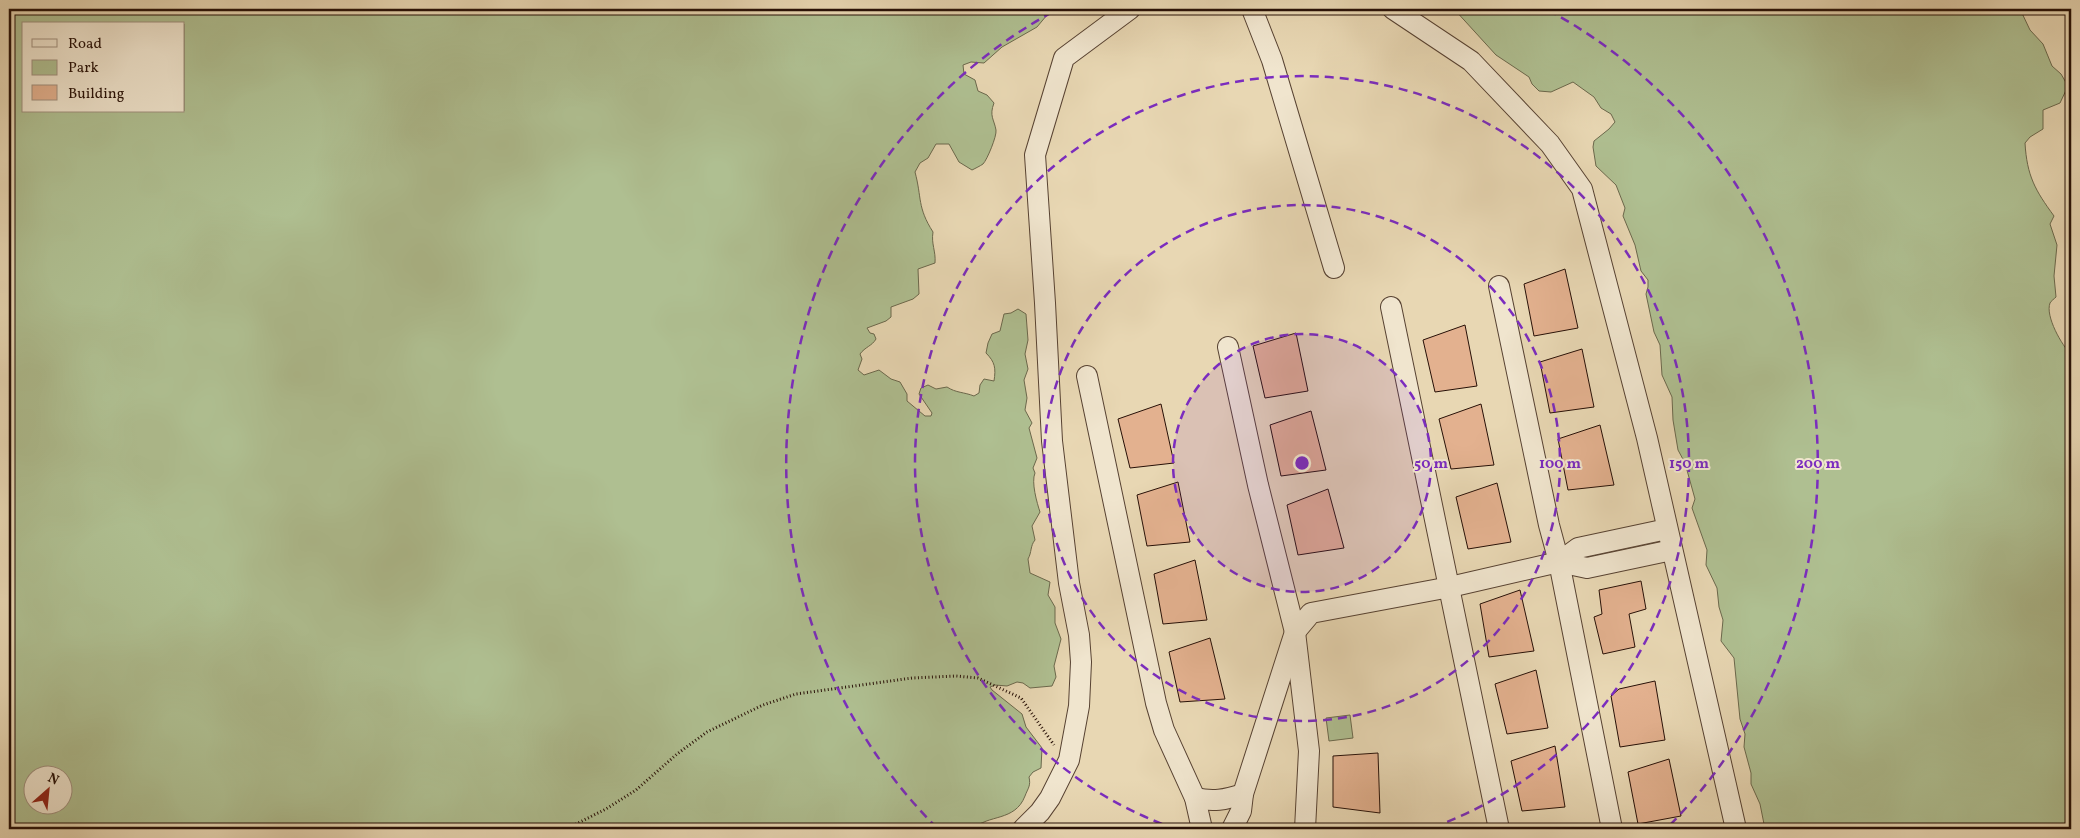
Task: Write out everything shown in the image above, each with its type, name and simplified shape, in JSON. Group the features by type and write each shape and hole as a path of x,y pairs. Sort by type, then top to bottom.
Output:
{"street":[{"path":"1022,829 1050,798 1069,760 1078,715 1081,662 1079,635 1069,583 1052,441 1035,155 1064,58 1130,9"},
{"path":"1252,9 1272,60 1334,268"},
{"path":"1393,9 1471,61 1550,144 1582,189 1647,438 1736,829"},
{"path":"1499,286 1549,525 1559,562 1612,829"},
{"path":"1391,307 1499,829"},
{"path":"1228,347 1258,485 1295,632 1309,751 1305,829"},
{"path":"1087,376 1156,703 1164,730 1195,798 1202,829"},
{"path":"1232,829 1241,811 1243,794 1295,632 1311,613 1450,587 1559,562 1578,548 1667,529"},
{"path":"1559,562 1587,568 1672,550"},
{"path":"1195,798 1209,801 1225,800 1243,794"}],"path":[{"path":"566,829 606,809 636,790 677,754 707,732 763,705 796,694 842,687 912,678 956,676 978,678 1020,698 1053,743 1069,760"}],"green space":[{"path":"9,9 1052,9 1037,27 1002,47 984,63 971,62 963,65 964,74 975,80 978,91 987,95 994,103 992,114 996,133 993,142 983,164 972,170 959,162 949,144 936,144 928,158 920,163 915,172 924,216 933,232 935,263 918,269 919,294 913,299 891,307 891,317 886,321 867,328 870,333 874,334 876,339 860,354 862,359 858,370 864,375 879,370 891,379 900,382 907,394 907,401 925,416 931,416 932,413 919,394 921,388 928,385 936,389 947,387 974,396 979,393 980,385 984,379 994,381 994,366 986,353 992,334 1000,331 1004,314 1018,309 1026,314 1028,340 1025,354 1028,369 1024,380 1027,398 1025,410 1032,423 1029,428 1037,458 1033,468 1035,473 1034,487 1040,512 1032,526 1035,540 1028,559 1030,573 1050,582 1048,595 1055,607 1055,623 1061,639 1054,666 1056,677 1052,686 1030,688 1023,683 1017,682 1007,686 995,685 990,687 1022,714 1026,727 1042,748 1041,768 1033,772 1029,777 1028,789 1021,804 1015,810 979,824 973,829 9,829"},
{"path":"1454,9 2020,9 2030,30 2043,44 2052,66 2061,74 2068,86 2060,103 2043,110 2043,129 2030,137 2025,143 2033,182 2054,216 2050,224 2057,245 2054,276 2056,297 2050,303 2049,309 2052,323 2059,338 2071,354 2071,829 1765,829 1760,804 1751,784 1751,773 1744,747 1745,734 1740,719 1734,658 1721,641 1723,620 1719,607 1717,588 1706,565 1707,550 1692,508 1695,499 1685,463 1678,450 1673,420 1672,397 1662,375 1660,345 1654,332 1646,294 1648,280 1641,271 1635,245 1623,216 1625,208 1616,185 1596,166 1594,141 1615,122 1611,114 1601,108 1594,97 1573,82 1551,92 1539,91 1532,84 1529,77 1496,55"},
{"path":"1350,715 1353,738 1329,741 1326,718"}],"building":[{"path":"1565,269 1578,328 1534,336 1524,284"},
{"path":"1465,325 1477,386 1435,392 1423,340"},
{"path":"1296,333 1308,391 1265,398 1253,346"},
{"path":"1582,349 1594,407 1550,413 1540,362"},
{"path":"1161,404 1174,463 1130,468 1118,419"},
{"path":"1481,404 1494,465 1451,469 1439,419"},
{"path":"1311,411 1326,470 1281,476 1270,425"},
{"path":"1600,425 1614,485 1568,490 1558,439"},
{"path":"1178,482 1190,542 1147,546 1137,495"},
{"path":"1497,483 1511,542 1468,549 1456,497"},
{"path":"1328,489 1344,548 1298,555 1287,505"},
{"path":"1195,560 1207,620 1163,624 1154,574"},
{"path":"1641,581 1646,609 1629,614 1635,647 1603,654 1594,617 1602,614 1599,590"},
{"path":"1520,590 1534,651 1489,657 1480,604"},
{"path":"1210,638 1225,699 1180,702 1169,652"},
{"path":"1536,670 1548,728 1507,734 1495,684"},
{"path":"1655,681 1665,740 1620,747 1611,696 1619,689"},
{"path":"1555,746 1565,807 1522,811 1511,761"},
{"path":"1378,753 1380,813 1333,807 1333,756"},
{"path":"1669,759 1681,816 1638,824 1628,772"}]}
